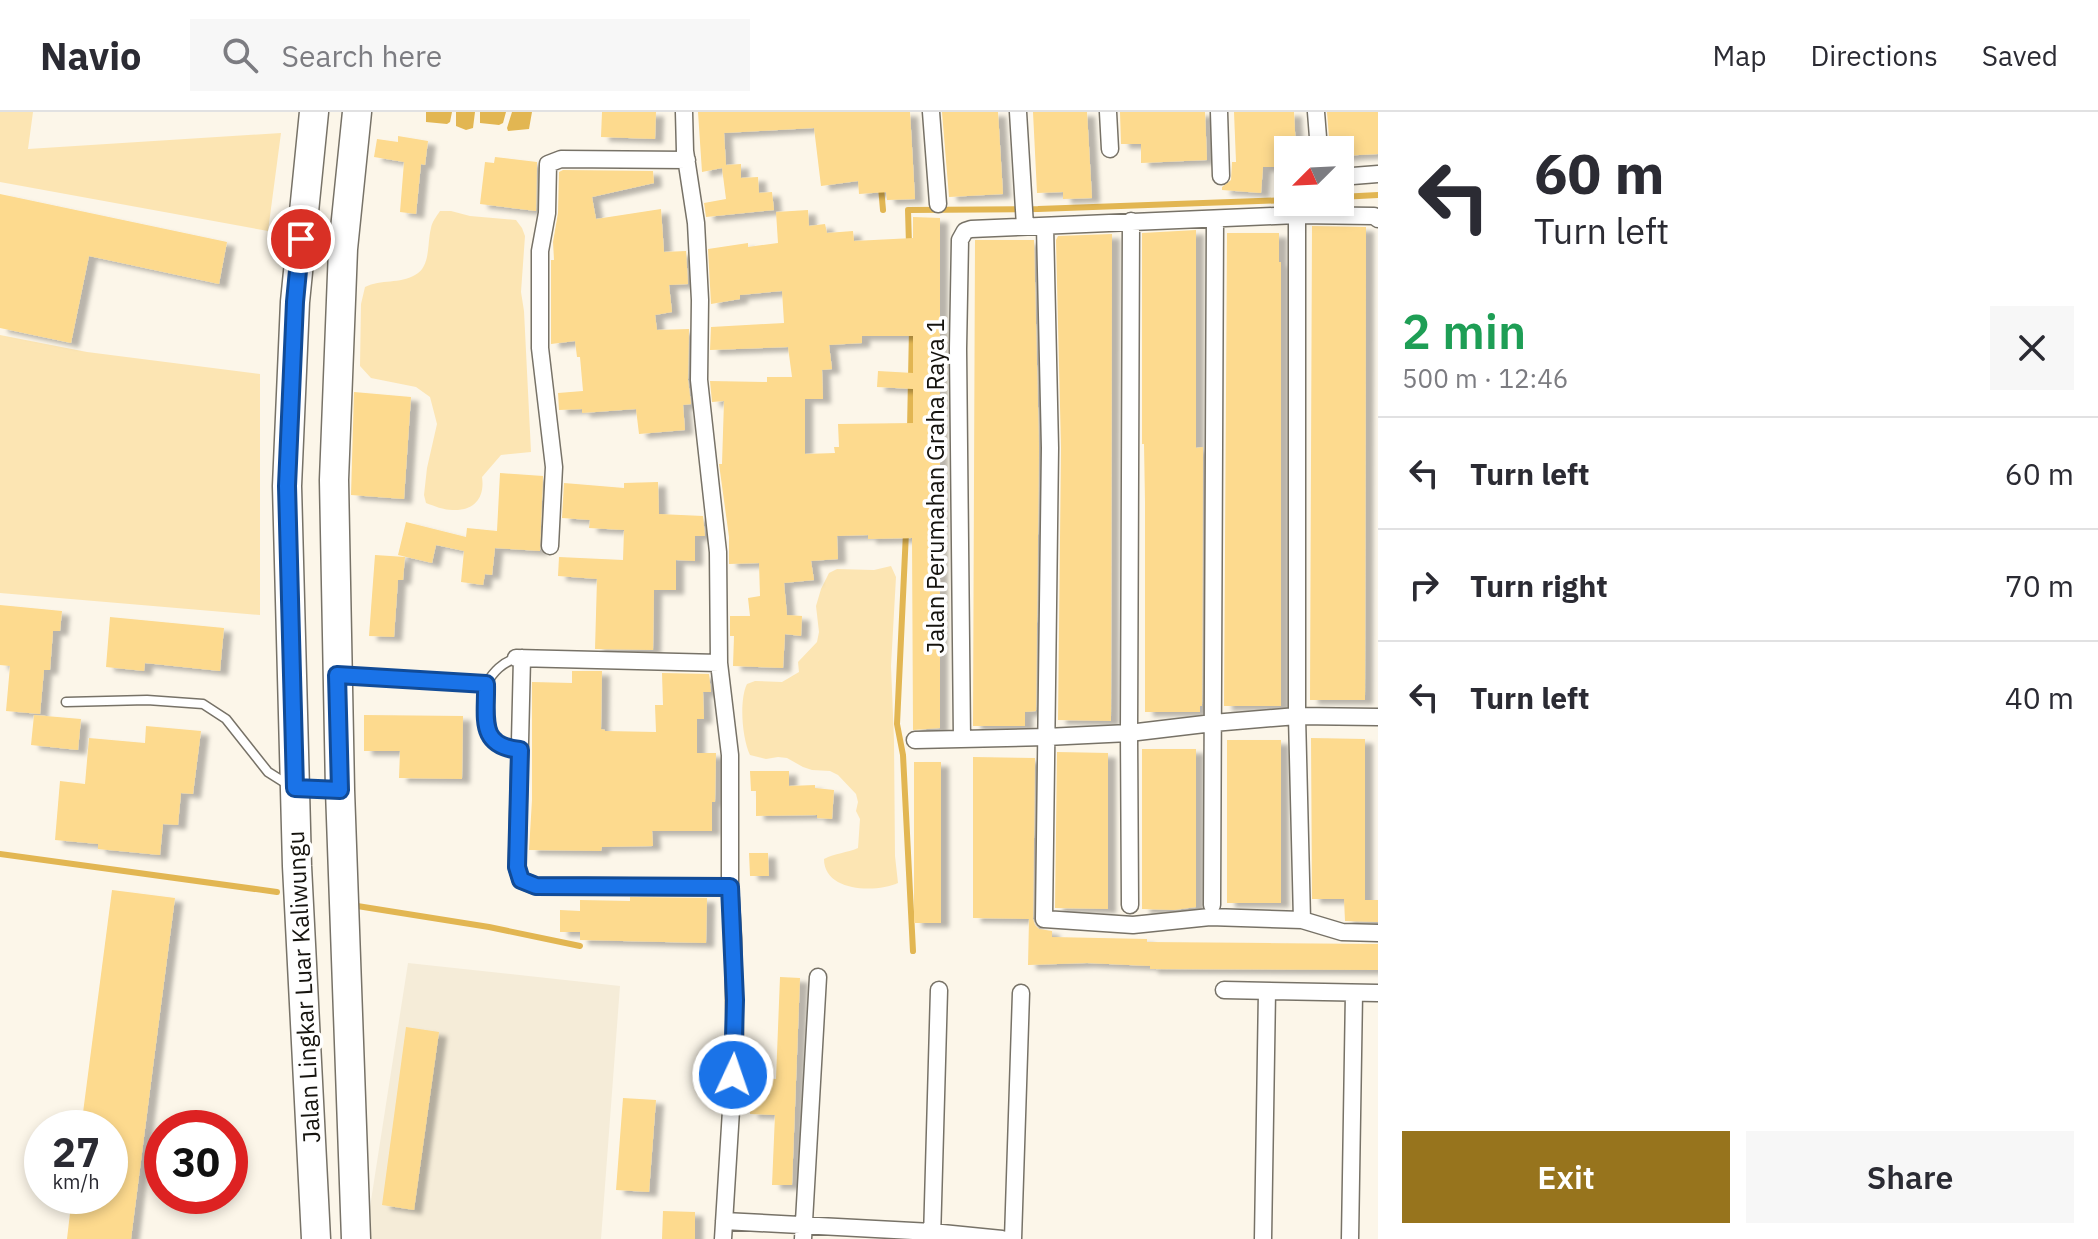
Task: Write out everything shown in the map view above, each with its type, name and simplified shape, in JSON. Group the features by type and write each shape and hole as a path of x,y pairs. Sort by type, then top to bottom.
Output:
{"highway":[{"name":"Jalan Lingkar Luar Kaliwungu","path":"314,112 295,302 287,486 295,788 316,1239"},
{"name":"Jalan Lingkar Luar Kaliwungu","path":"356,1239 340,790 334,480 343,249 357,112"}],"street":[{"path":"684,112 696,223 700,300 699,380 718,552 719,663 730,755 735,1046 723,1239"},
{"path":"931,112 938,204"},
{"path":"1018,112 1024,217"},
{"path":"1108,112 1110,149"},
{"path":"1219,112 1221,176"},
{"path":"1316,112 1318,136"},
{"path":"550,546 554,467 540,348 540,251 547,213 548,164 561,159 687,160"},
{"path":"1354,176 1378,174"},
{"name":"Jalan Perumahan Graha Raya 1","path":"962,739 958,395 960,240 965,231 1024,217 1045,226 1276,216"},
{"path":"1297,216 1297,716 1302,920"},
{"name":"Jalan Perumahan Graha Raya 1","path":"1354,216 1374,216 1378,219"},
{"path":"1212,905 1215,219"},
{"path":"1130,905 1131,221"},
{"path":"1045,226 1050,448 1044,919 1133,925 1210,917 1302,920 1342,932 1378,933"},
{"path":"719,663 519,658 517,867 521,880 536,886 730,887"},
{"path":"915,740 1129,733 1297,716 1378,717"},
{"path":"804,1233 818,977"},
{"path":"932,1236 939,990"},
{"path":"1224,990 1378,993"},
{"path":"1263,1239 1267,991"},
{"path":"1013,1239 1021,993"},
{"path":"1350,1239 1354,993"},
{"path":"724,1221 804,1233 1002,1239"}],"lane":[{"path":"519,658 506,661 494,671 486,684 487,731 494,742 503,748 520,750"},
{"path":"337,675 486,684"},
{"path":"66,702 147,700 203,704 226,719 268,772 295,788 340,790"}],"shaded area":[{"path":"0,112 33,112 28,149 281,133 268,231 0,182"},
{"path":"426,112 452,112 450,122 426,122"},
{"path":"456,112 475,112 473,128 466,130 456,126"},
{"path":"480,112 506,112 503,123 499,125 480,123"},
{"path":"512,112 532,112 529,129 508,131"},
{"path":"440,211 516,220 525,236 521,292 531,452 501,455 482,477 482,491 477,501 460,510 426,503 427,468 437,424 430,397 416,387 371,378 360,366 361,304 365,287 403,280 420,271 426,261 434,220"},
{"path":"0,335 87,352 260,374 260,615 0,593"},
{"path":"891,566 896,577 891,666 898,883 865,889 842,884 832,878 826,870 824,859 858,848 860,819 856,811 856,794 830,771 812,770 787,758 766,759 750,755 743,729 742,709 747,684 755,681 782,682 799,672 798,662 817,642 816,606 829,573 837,569 874,570"},
{"path":"408,963 620,986 601,1239 365,1239"}],"building":[{"path":"602,112 656,112 655,139 601,137"},
{"path":"698,112 910,112 915,199 887,200 886,192 859,194 858,181 821,186 814,128 724,133 726,165 741,164 741,178 758,177 759,193 772,192 774,210 706,217 704,203 726,199 722,168 702,172"},
{"path":"942,112 998,112 1003,194 949,197"},
{"path":"1033,112 1087,112 1092,198 1063,199 1063,192 1037,193"},
{"path":"1120,112 1205,112 1207,160 1141,163 1141,144 1121,144"},
{"path":"1234,112 1294,112 1295,136 1274,136 1274,167 1263,167 1261,193 1222,190 1231,180 1232,162 1236,162"},
{"path":"1327,112 1378,112 1378,154 1354,155 1354,136 1329,136"},
{"path":"398,136 428,141 425,165 421,164 416,214 400,212 404,162 374,157 377,139 398,142"},
{"path":"495,157 537,162 536,211 480,204 485,162 494,163"},
{"path":"653,171 654,183 592,197 596,219 661,209 664,252 686,251 688,284 669,285 672,312 655,315 657,330 689,329 691,404 683,405 685,430 639,434 636,409 582,413 582,409 559,410 558,393 583,391 580,357 577,357 575,341 551,344 551,260 554,260 559,172"},
{"path":"0,194 227,242 219,284 89,256 71,343 0,328"},
{"path":"808,210 809,226 825,224 827,233 853,231 854,241 913,238 913,217 940,218 940,728 913,730 912,538 837,536 838,559 811,561 814,580 784,583 787,615 802,616 801,636 785,634 783,668 733,666 734,636 730,636 730,616 750,616 748,598 760,596 759,563 729,564 729,537 719,464 722,464 724,401 712,402 710,381 767,382 767,377 792,377 788,347 710,350 711,327 784,323 782,291 740,295 740,299 711,304 708,249 748,243 748,247 778,243 776,212","holes":["862,336 913,336 913,373 878,371 877,387 913,389 913,423 838,424 839,447 834,447 835,453 805,454 805,399 823,399 822,370 832,369 829,345 862,343"]},
{"path":"1312,226 1366,227 1365,700 1310,700"},
{"path":"1196,230 1196,448 1203,447 1202,706 1200,712 1145,712 1142,233"},
{"path":"1227,233 1279,233 1281,706 1224,706"},
{"path":"1112,234 1111,721 1058,720 1061,448 1056,240 1058,236"},
{"path":"975,240 1034,240 1039,448 1036,711 1025,712 1025,726 973,726"},
{"path":"354,392 411,397 404,499 351,495"},
{"path":"500,473 543,476 540,551 495,548 492,575 485,574 483,585 461,582 464,551 436,545 432,563 398,555 406,522 466,537 467,528 497,531"},
{"path":"658,482 659,514 703,516 705,536 695,536 695,561 676,560 676,590 654,590 653,650 595,649 597,579 558,576 559,557 623,560 624,530 589,528 590,520 562,518 564,483 624,488 624,483"},
{"path":"375,555 405,557 403,580 398,580 394,637 369,636"},
{"path":"0,605 62,611 60,631 53,631 50,670 44,670 40,714 6,711 10,666 0,665"},
{"path":"110,617 224,628 220,671 145,663 144,671 106,667"},
{"path":"572,671 602,671 601,729 605,731 656,732 655,705 663,705 662,673 709,674 711,692 703,692 704,719 697,719 697,753 716,753 712,831 652,831 653,846 602,847 601,851 529,850 532,682 572,683"},
{"path":"34,715 81,719 78,750 31,745"},
{"path":"364,715 463,716 462,779 399,778 400,751 364,751"},
{"path":"146,726 201,731 193,794 181,793 178,825 163,824 160,855 98,849 98,844 55,840 60,781 85,784 89,738 145,743"},
{"path":"1311,738 1365,739 1365,900 1378,900 1378,922 1345,921 1344,899 1312,899"},
{"path":"1227,740 1281,740 1281,903 1227,903"},
{"path":"1142,749 1196,749 1196,907 1142,909"},
{"path":"1057,752 1108,753 1108,909 1055,908"},
{"path":"973,757 1035,758 1033,919 1039,929 1052,931 1052,937 1147,939 1147,942 1378,944 1378,970 1150,969 1150,966 1087,963 1028,965 1029,919 973,918"},
{"path":"914,762 941,762 941,923 914,923"},
{"path":"750,771 789,771 789,786 815,785 815,788 834,790 832,819 817,818 817,815 756,816 756,791 751,791"},
{"path":"749,853 768,853 769,876 750,876"},
{"path":"112,890 175,898 148,1110 144,1110 144,1138 131,1239 67,1239 70,1214 128,1214 128,1110 83,1110"},
{"path":"630,897 707,898 706,943 580,940 580,932 560,932 560,910 580,911 580,900 630,901"},
{"path":"780,977 800,978 792,1185 772,1185 775,1115 750,1114 751,1078 776,1079"},
{"path":"406,1027 439,1032 414,1210 382,1205"},
{"path":"623,1098 656,1100 649,1192 616,1190"},
{"path":"663,1211 695,1212 695,1239 662,1239"}],"waterway":[{"path":"881,187 883,210"},
{"path":"1354,196 1378,195"},
{"path":"909,245 908,210 1274,201"},
{"path":"910,429 912,328"},
{"path":"906,532 897,724 903,755 913,951"},
{"path":"0,854 277,892"},
{"path":"351,905 489,927 580,946"}],"route":[{"path":"301,239 295,302 287,486 295,788 340,790 337,675 486,684 487,731 494,742 503,748 520,750 517,867 521,880 536,886 730,887 735,1000 733,1075"}]}
